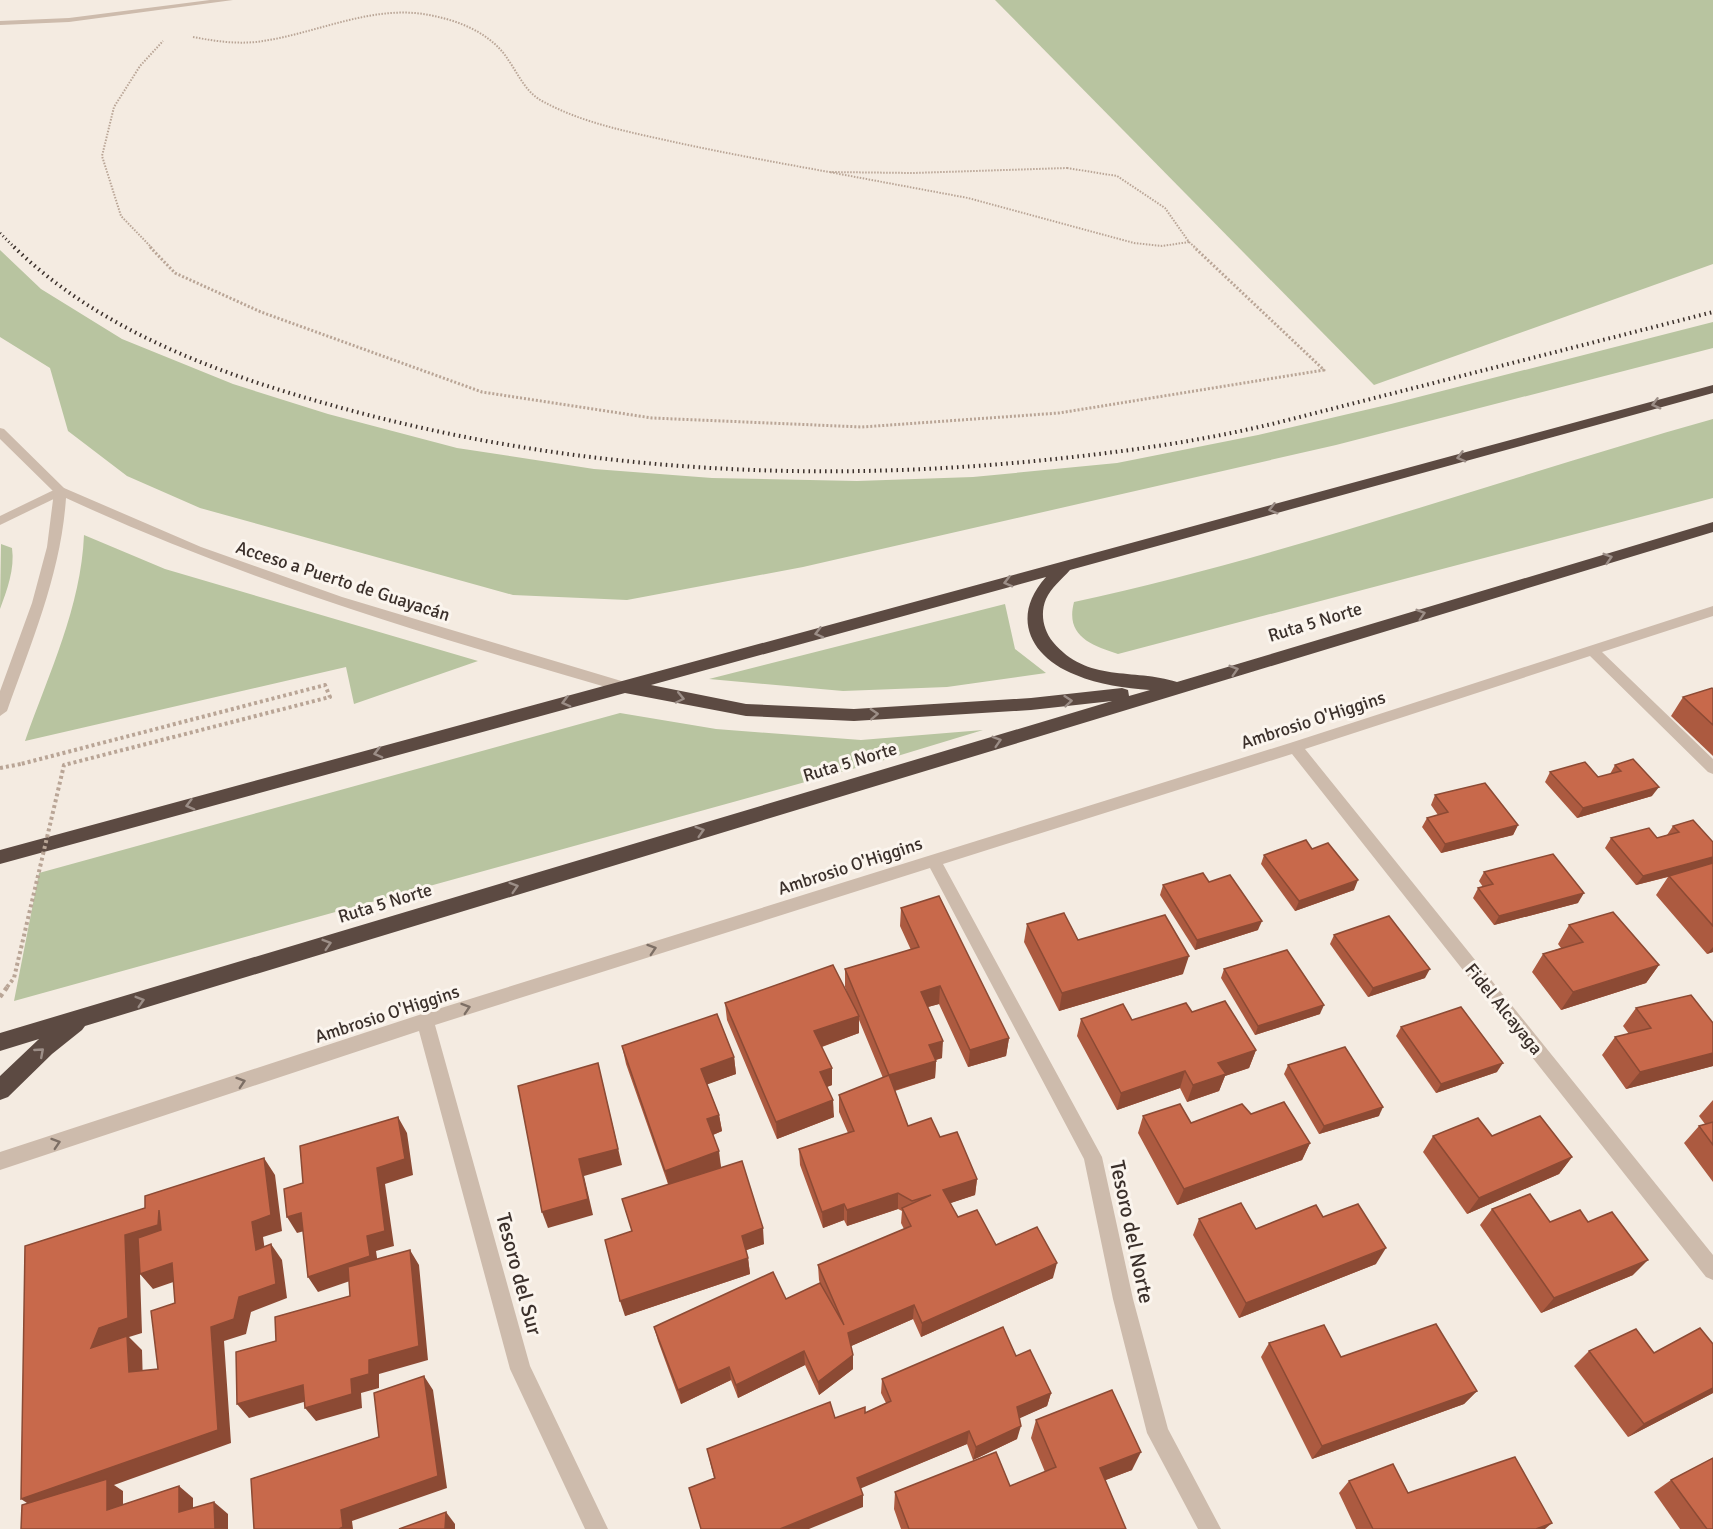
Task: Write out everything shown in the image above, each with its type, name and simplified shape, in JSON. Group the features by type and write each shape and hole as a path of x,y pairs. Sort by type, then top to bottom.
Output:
{"highway":[{"path":"0,857 1713,389"},
{"name":"Ruta 5 Norte","path":"0,1042 1713,527"},
{"path":"1064,567 1044,590 1036,606 1035,625 1038,634 1050,650 1065,662 1089,674 1117,680 1178,687"},
{"path":"622,687 746,710 854,715 1042,703 1178,687"},
{"path":"0,1090 45,1047 84,1018"}],"street":[{"path":"0,23 69,20 229,0"},
{"name":"Acceso a Puerto de Guayacán","path":"0,432 60,491 224,562 469,641 622,687"},
{"path":"0,521 60,491 60,520 48,574 0,710"},
{"name":"Ambrosio O'Higgins","path":"0,1161 425,1021 1295,747 1713,611"},
{"path":"1591,649 1713,768"},
{"name":"Fidel Alcayaga","path":"1295,747 1713,1270"},
{"name":"Tesoro del Norte","path":"933,860 1093,1157 1123,1299 1158,1433 1210,1529"},
{"name":"Tesoro del Sur","path":"425,1021 520,1369 597,1529"}],"path":[{"path":"164,8 176,24 140,66 114,107 102,156 121,216 175,273 261,312 482,392 652,418 862,427 1059,413 1324,370 1189,242 1165,208 1117,176 1067,168 924,173 828,172"},
{"path":"172,31 226,44 262,42 352,18 399,11 431,15 469,26 500,48 531,94 567,113 647,137 970,198 1100,236 1160,247 1189,242"},
{"path":"0,768 325,685 330,697 64,765 14,978 0,997"}],"green space":[{"path":"995,0 1713,0 1713,264 1374,385"},
{"path":"0,250 41,289 122,339 233,384 328,414 457,448 594,469 712,478 857,481 973,477 1117,463 1258,435 1391,404 1713,322 1713,348 1336,445 803,567 627,600 513,595 200,508 127,476 68,431 50,368 0,337"},
{"path":"1713,419 1713,498 1118,654 1090,643 1082,637 1073,623 1074,602 1235,562"},
{"path":"84,535 165,569 478,661 354,704 346,667 25,741 70,614 82,562"},
{"path":"1,544 12,548 13,556 10,579 0,609"},
{"path":"1005,604 1015,649 1046,673 947,687 843,691 709,679"},
{"path":"620,713 716,729 861,740 983,730 881,761 14,1001 39,873"}],"building":[{"path":"1713,689 1713,725 1683,697"},
{"path":"1633,759 1659,787 1583,808 1550,772 1585,762 1598,777 1621,771 1615,765"},
{"path":"1485,783 1518,825 1445,844 1427,818 1448,812 1435,795"},
{"path":"1693,820 1713,842 1713,857 1643,876 1611,838 1649,828 1657,838 1679,832 1673,826"},
{"path":"1306,840 1312,849 1328,843 1358,880 1299,901 1264,855"},
{"path":"1553,854 1584,893 1499,916 1478,888 1493,884 1484,872"},
{"path":"1713,863 1713,926 1669,876"},
{"path":"1203,873 1209,882 1230,875 1262,921 1197,940 1163,885"},
{"path":"939,896 1009,1038 970,1050 940,986 921,992 943,1041 929,1045 936,1061 889,1075 845,969 919,947 901,908"},
{"path":"1613,912 1659,965 1573,992 1543,954 1583,942 1569,925"},
{"path":"1064,913 1078,940 1165,915 1189,956 1062,993 1027,924"},
{"path":"1389,916 1430,969 1373,988 1334,935"},
{"path":"1287,950 1324,1005 1258,1026 1224,969"},
{"path":"833,965 859,1016 814,1031 832,1068 820,1072 833,1100 776,1122 725,1003"},
{"path":"1691,995 1713,1023 1713,1053 1640,1072 1615,1037 1651,1028 1636,1008"},
{"path":"1225,1001 1256,1050 1218,1063 1226,1074 1193,1085 1185,1071 1121,1093 1081,1019 1123,1004 1132,1020 1186,1003 1192,1012"},
{"path":"1461,1007 1503,1063 1441,1084 1401,1027"},
{"path":"717,1014 734,1057 701,1069 719,1115 707,1119 719,1151 665,1171 622,1046"},
{"path":"1345,1047 1383,1107 1324,1126 1288,1065"},
{"path":"598,1063 618,1149 579,1159 588,1199 542,1212 518,1086"},
{"path":"889,1075 908,1126 931,1118 940,1137 957,1132 977,1179 943,1190 958,1217 977,1210 996,1245 1037,1227 1057,1263 922,1323 914,1305 848,1333 853,1355 818,1382 804,1351 736,1385 729,1367 678,1390 654,1327 773,1272 786,1299 820,1283 844,1325 818,1265 911,1226 902,1208 931,1195 912,1201 898,1193 847,1210 844,1204 822,1212 799,1149 854,1131 839,1095"},
{"path":"1284,1102 1310,1143 1184,1189 1143,1116 1180,1104 1191,1123 1242,1104 1251,1114"},
{"path":"1540,1116 1572,1157 1479,1198 1433,1136 1478,1118 1492,1136"},
{"path":"398,1117 405,1159 377,1168 385,1231 367,1236 370,1256 308,1277 301,1213 287,1217 284,1189 303,1183 300,1146"},
{"path":"1713,1122 1713,1145 1699,1126"},
{"path":"264,1158 271,1215 252,1222 256,1250 271,1244 276,1284 239,1297 234,1319 211,1327 218,1430 21,1499 25,1246 145,1208 145,1196","holes":["159,1210 161,1230 138,1238 140,1274 172,1263 175,1303 151,1311 158,1369 129,1372 127,1336 91,1348 99,1328 128,1318 125,1235 158,1225"]},
{"path":"742,1161 763,1228 742,1236 748,1258 620,1301 605,1240 632,1231 622,1199"},
{"path":"1530,1194 1550,1222 1580,1210 1588,1222 1612,1212 1648,1260 1554,1298 1492,1209"},
{"path":"1241,1203 1256,1229 1316,1205 1323,1217 1358,1204 1386,1248 1246,1303 1199,1219"},
{"path":"410,1250 419,1346 369,1360 369,1374 351,1379 352,1394 305,1408 303,1385 237,1404 236,1352 276,1341 275,1317 350,1296 348,1267"},
{"path":"1436,1324 1477,1391 1322,1446 1269,1343 1324,1325 1341,1357"},
{"path":"1003,1327 1016,1356 1030,1350 1051,1393 1017,1407 1021,1426 976,1447 969,1431 857,1478 863,1495 780,1529 701,1529 689,1488 715,1478 707,1449 830,1402 835,1418 865,1407 865,1413 891,1401 882,1379"},
{"path":"1700,1328 1713,1344 1713,1388 1644,1424 1589,1351 1636,1329 1654,1353"},
{"path":"424,1376 438,1476 341,1510 343,1527 339,1529 254,1529 251,1479 379,1437 374,1393"},
{"path":"1112,1390 1141,1452 1100,1468 1126,1529 909,1529 895,1492 996,1452 1010,1486 1056,1467 1036,1420"},
{"path":"1515,1457 1552,1523 1536,1529 1373,1529 1349,1481 1393,1464 1408,1493"},
{"path":"1713,1458 1713,1529 1707,1529 1671,1480"},
{"path":"107,1479 107,1510 179,1486 179,1512 214,1502 215,1529 21,1529 22,1505"},
{"path":"446,1512 445,1529 399,1529"}],"railway":[{"path":"0,233 14,247"},
{"path":"14,247 46,275 117,323 195,360 276,389 407,424 497,443 587,457 678,466 769,471 861,471 953,467 1074,457 1192,440 1280,422 1713,312"}]}
